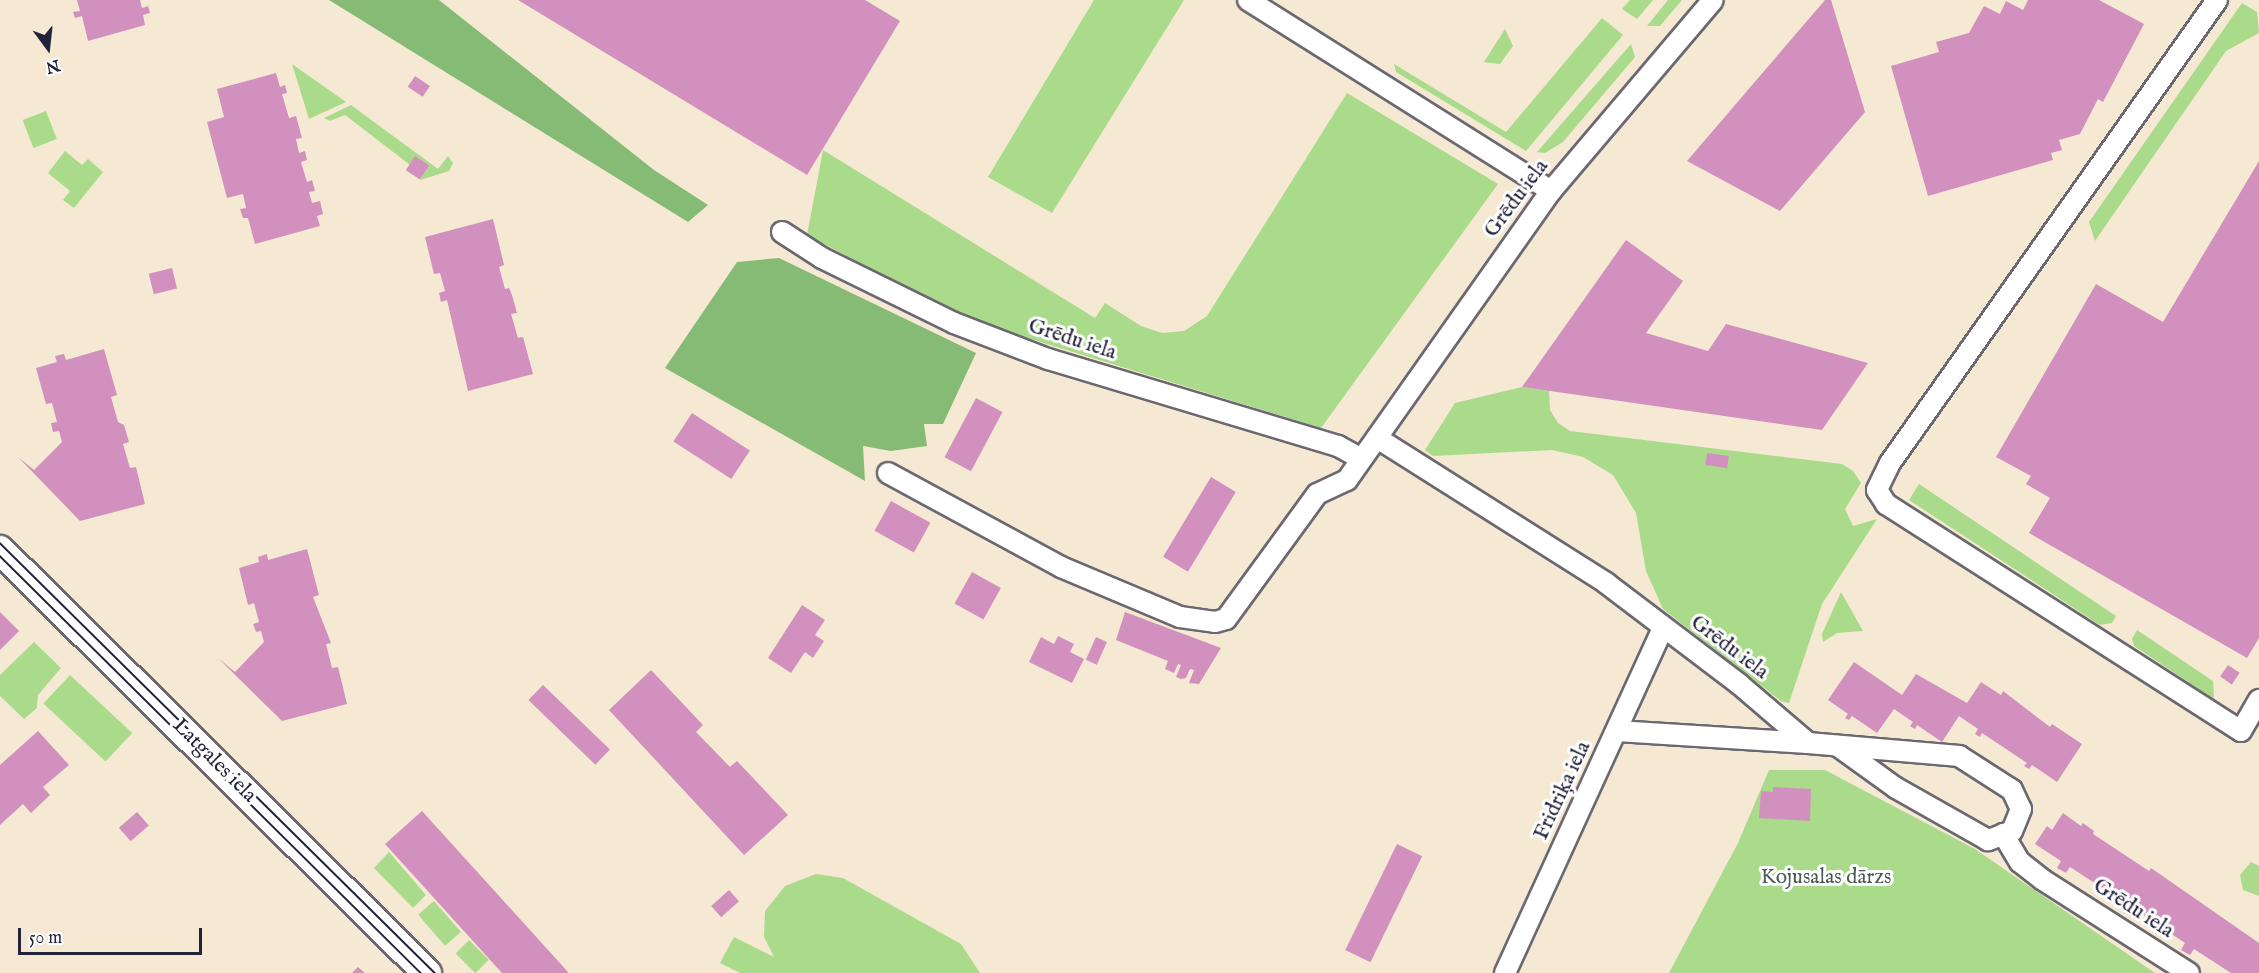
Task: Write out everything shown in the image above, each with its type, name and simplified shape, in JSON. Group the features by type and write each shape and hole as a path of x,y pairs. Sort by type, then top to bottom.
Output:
{"street":[{"path":"1248,0 1551,191"},
{"name":"Grēdu iela","path":"888,473 1061,567 1180,617 1215,622 1226,619 1243,601 1317,494 1347,480 1551,191 1713,0"},
{"path":"2217,0 1890,463 1877,490 1886,504 2241,731 2259,700"},
{"name":"Grēdu iela","path":"782,232 822,258 954,323 1048,359 1338,446 1361,459"},
{"name":"Grēdu iela","path":"1377,438 1606,583 1739,684 1808,743"},
{"name":"Latgales iela","path":"0,550 427,973"},
{"name":"Fridriķa iela","path":"1505,973 1664,628"},
{"path":"1617,731 1808,743 1959,756 2012,790 2021,809 2012,831 1988,840 1896,788 1838,746"},
{"name":"Grēdu iela","path":"2003,834 2020,862 2043,880 2189,973"}],"green space":[{"path":"329,0 439,0 654,170 708,205 688,222"},
{"path":"1094,0 1184,0 1052,213 988,177"},
{"path":"1630,0 1653,0 1637,19 1622,9"},
{"path":"1668,0 1682,0 1660,26 1647,26"},
{"path":"2242,3 2257,12 2259,33 2226,51 2095,241 2089,222"},
{"path":"1602,18 1623,35 1526,151 1396,72 1394,64 1506,132"},
{"path":"1505,29 1513,46 1500,64 1484,62"},
{"path":"1631,44 1635,57 1563,142 1545,153 1537,152"},
{"path":"292,64 346,102 309,119"},
{"path":"1347,93 1498,184 1321,428 969,320 807,235 823,150 1095,318 1105,303 1141,326 1162,333 1184,331 1207,316"},
{"path":"351,105 438,169 448,156 453,163 449,171 420,180 429,165 416,157 410,165 345,115 330,121 324,118"},
{"path":"46,111 57,139 33,148 23,120"},
{"path":"65,151 82,165 88,159 103,172 74,208 63,200 70,191 48,173"},
{"path":"779,258 976,353 943,424 924,424 927,446 891,451 863,446 865,481 665,368 737,262"},
{"path":"1522,387 1549,391 1550,410 1558,423 1570,431 1842,464 1853,471 1861,483 1845,509 1853,526 1877,519 1822,604 1789,703 1781,701 1663,609 1646,571 1636,513 1613,475 1583,457 1552,450 1433,456 1425,450 1455,403"},
{"path":"1919,484 2116,616 2112,623 2100,625 1909,500"},
{"path":"1841,592 1863,631 1837,633 1823,642 1822,634"},
{"path":"2137,630 2213,681 2214,699 2134,646 2132,639"},
{"path":"34,642 61,668 38,695 37,708 24,719 0,696 0,675"},
{"path":"70,675 132,733 106,761 43,704"},
{"name":"Kojusalas dārzs","path":"1769,770 1825,770 1975,849 2155,973 1669,973 1738,843"},
{"path":"389,852 426,895 413,908 374,868"},
{"path":"2251,862 2259,866 2259,896 2243,890 2240,875"},
{"path":"816,874 843,878 961,944 980,973 740,973 720,963 734,937 774,957 764,937 765,911 785,886"},
{"path":"434,901 461,932 445,946 418,915"},
{"path":"469,940 489,960 475,973 456,953"}],"building":[{"path":"77,0 140,0 142,8 148,6 150,13 143,15 145,25 88,41 82,16 75,18 73,12 80,11"},
{"path":"518,0 865,0 900,21 807,175"},
{"path":"1825,0 1831,0 1865,112 1780,211 1687,161"},
{"path":"2028,0 2099,0 2144,24 2103,102 2098,99 2080,134 2059,140 2062,150 2051,153 2053,160 1928,196 1891,66 1939,52 1936,42 1969,33 1984,6 2000,14 2006,1 2023,10"},
{"path":"276,73 280,87 285,85 287,93 282,94 289,118 296,116 302,138 296,139 299,153 305,151 307,160 301,162 307,182 312,180 315,191 309,192 312,203 320,201 323,214 317,216 320,226 255,244 248,218 243,218 240,209 246,208 243,194 227,198 207,122 224,117 217,89"},
{"path":"415,76 430,86 423,97 408,87"},
{"path":"415,156 429,165 420,180 406,170"},
{"path":"2259,161 2259,638 2247,658 2029,533 2050,498 2026,484 2031,476 1996,457 2096,284 2163,322"},
{"path":"493,219 504,265 499,267 505,289 509,288 517,313 511,314 518,338 523,337 533,374 468,391 447,300 441,302 439,293 445,291 440,273 434,274 425,237"},
{"path":"1626,240 1683,281 1646,333 1708,351 1726,324 1868,363 1822,430 1522,387"},
{"path":"172,268 177,288 154,294 149,274"},
{"path":"104,349 117,395 111,397 118,422 124,425 129,442 123,444 130,468 136,467 145,504 80,521 18,457 34,470 62,442 59,431 53,432 51,423 57,422 52,403 46,404 36,368 57,362 55,356 64,354 66,360"},
{"path":"976,398 1002,412 971,471 945,457"},
{"path":"692,413 750,451 731,479 673,442"},
{"path":"1707,453 1729,456 1727,468 1705,465"},
{"path":"1211,477 1236,492 1188,572 1163,557"},
{"path":"891,501 930,523 914,553 875,531"},
{"path":"307,549 319,595 313,597 331,643 326,644 332,668 338,667 347,704 282,721 218,658 235,672 264,642 261,631 256,632 253,624 259,622 254,603 248,605 239,568 259,562 258,557 267,554 268,560"},
{"path":"972,572 1001,588 983,619 955,603"},
{"path":"802,605 825,620 815,635 824,641 813,658 805,652 791,673 768,658"},
{"path":"0,612 19,631 0,650"},
{"path":"1125,612 1221,648 1199,684 1189,683 1194,670 1190,669 1186,678 1181,679 1176,677 1181,665 1178,664 1174,673 1165,669 1168,661 1116,640"},
{"path":"1058,636 1074,644 1070,652 1084,659 1072,683 1029,662 1041,637 1054,644"},
{"path":"1096,637 1107,642 1097,665 1086,660"},
{"path":"1854,662 1902,695 1916,674 1967,703 1981,682 2001,695 2003,691 2050,727 2052,724 2082,744 2057,782 2032,765 2029,769 2024,766 2027,763 1982,733 1980,737 1975,734 1978,729 1959,716 1942,742 1917,725 1915,729 1910,726 1913,722 1894,709 1877,733 1852,716 1849,720 1845,718 1848,714 1828,700"},
{"path":"2228,665 2240,673 2232,684 2220,677"},
{"path":"651,670 703,725 696,732 730,767 737,761 788,815 744,855 609,710"},
{"path":"543,685 610,750 595,765 528,700"},
{"path":"38,731 69,765 43,787 50,795 31,813 23,804 0,825 0,765"},
{"path":"1773,787 1811,789 1810,821 1759,818 1761,791 1773,792"},
{"path":"422,811 567,973 502,973 385,844"},
{"path":"137,812 149,826 131,841 119,828"},
{"path":"2063,813 2081,826 2083,823 2094,831 2093,834 2149,871 2151,868 2259,943 2259,973 2231,973 2194,949 2190,955 2181,950 2185,943 2136,910 2131,917 2123,912 2127,904 2070,867 2066,873 2057,868 2061,861 2035,844 2047,826 2052,830"},
{"path":"1397,844 1422,856 1370,962 1345,950"},
{"path":"729,890 739,901 721,917 711,906"},
{"path":"358,967 365,973 352,973"}],"tram line":[{"path":"0,543 435,973"},
{"path":"0,556 421,973"}]}
